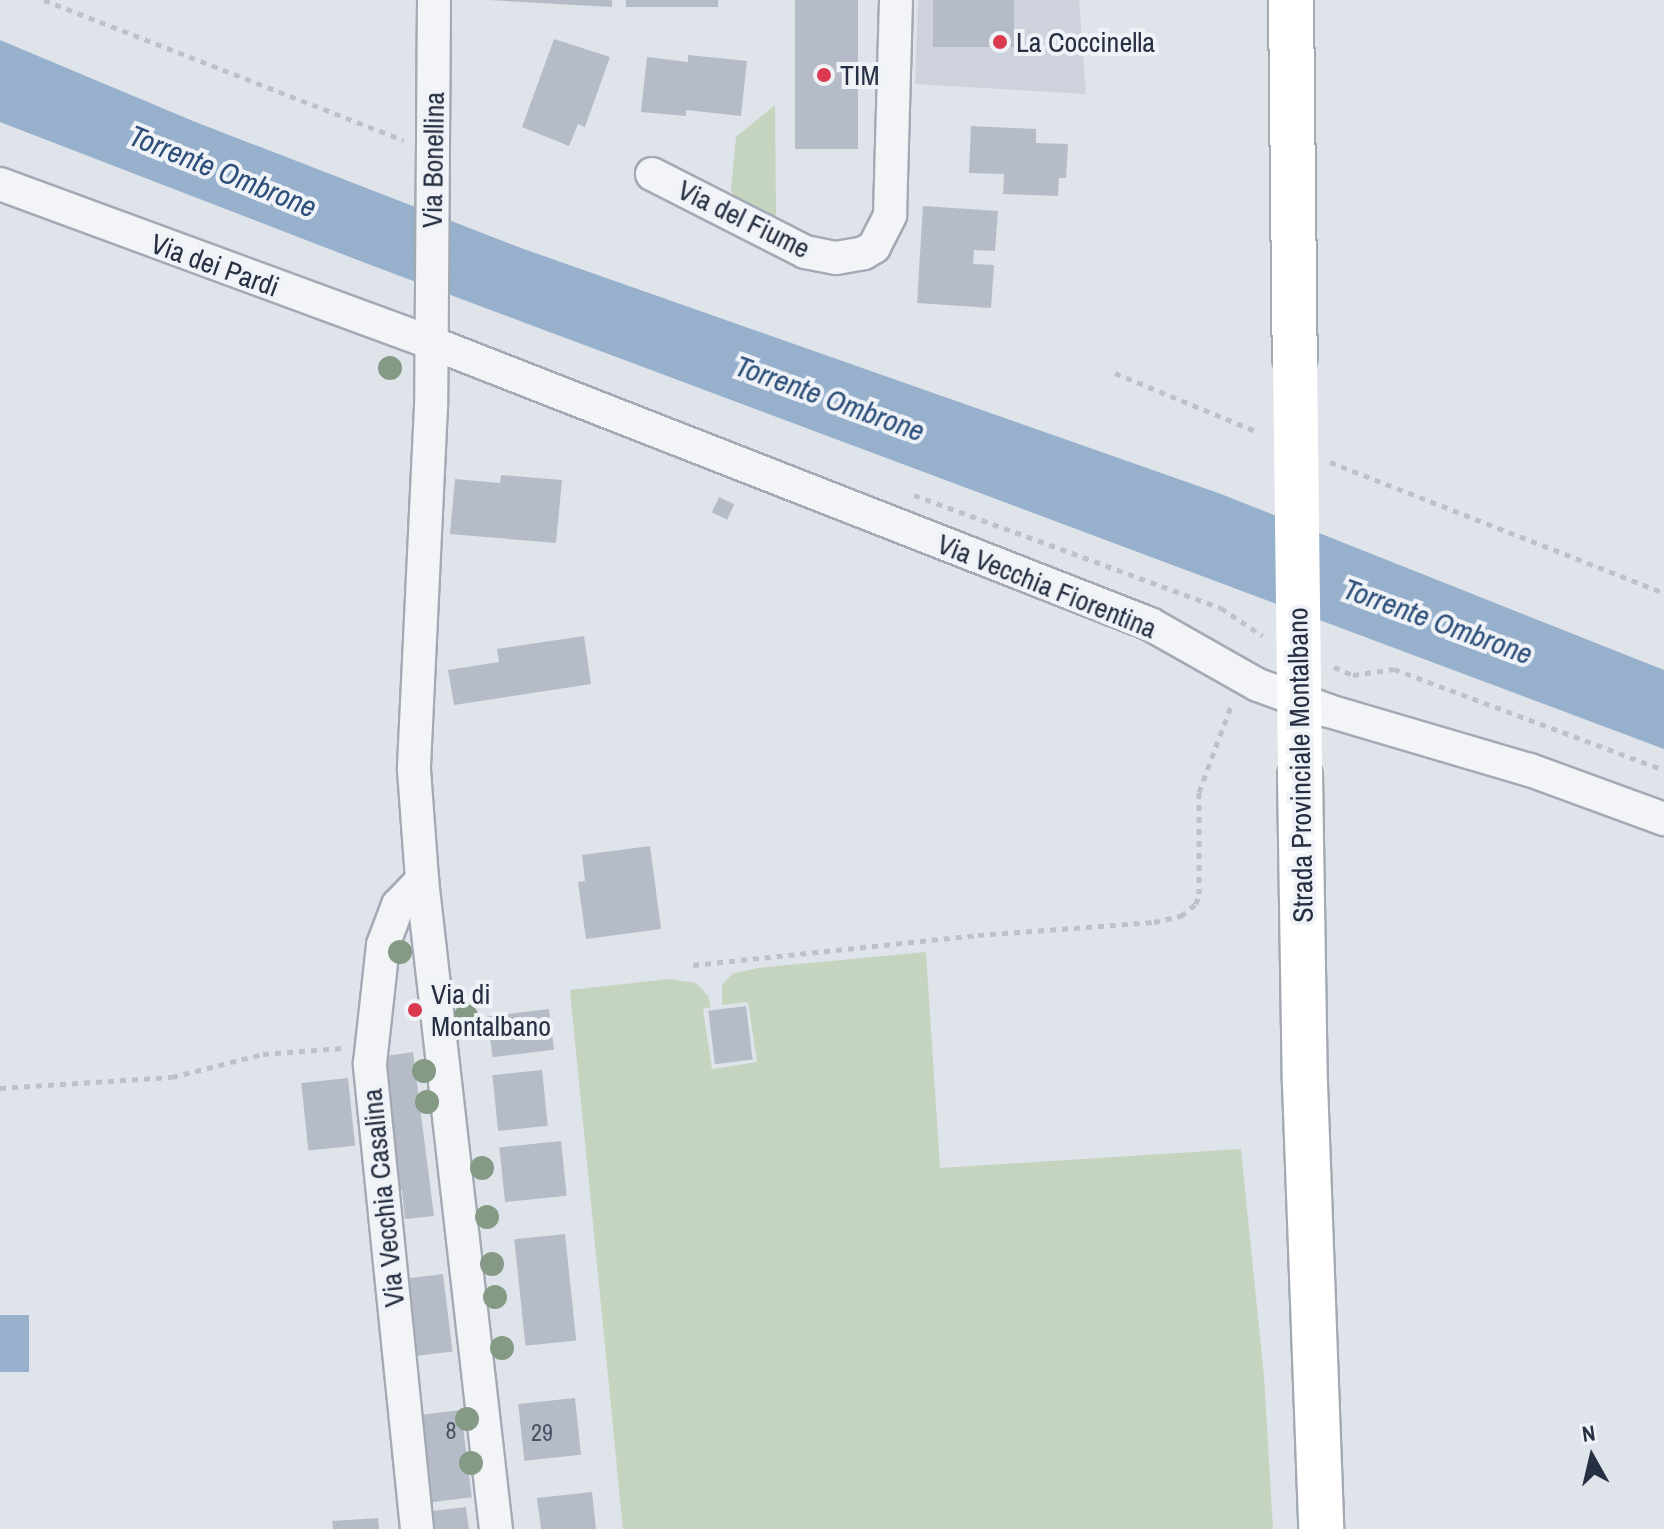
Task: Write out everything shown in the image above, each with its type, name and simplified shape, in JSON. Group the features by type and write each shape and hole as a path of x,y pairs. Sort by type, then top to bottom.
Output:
{"main road":[{"name":"Strada Provinciale Montalbano","path":"1291,0 1305,1084 1321,1529"}],"street":[{"name":"Via Bonellina","path":"432,332 434,0"},
{"name":"Via del Fiume","path":"652,174 805,252 836,258 864,253 874,247 890,215 896,0"},
{"name":"Via dei Pardi","path":"0,184 112,228 432,332"},
{"name":"Via Vecchia Fiorentina","path":"432,332 1150,624 1242,678 1329,711 1530,770 1664,819"},
{"path":"432,332 414,770 422,880 496,1529"},
{"name":"Via Vecchia Casalina","path":"417,1529 380,1191 371,1046 383,945 392,915 422,880"}],"path":[{"path":"44,0 398,140 432,140"},
{"path":"1115,373 1259,433"},
{"path":"1317,457 1664,593"},
{"path":"912,494 1221,608 1275,644"},
{"path":"1327,665 1353,675 1394,669 1664,770"},
{"path":"693,965 978,935 1154,922 1181,916 1196,904 1199,894 1198,805 1202,779 1242,678"},
{"path":"0,1088 172,1077 263,1054 371,1046"}],"shaded area":[{"name":"La Coccinella","path":"918,0 1079,0 1086,94 915,84"}],"green space":[{"path":"775,105 776,216 737,202 731,190 736,137"},
{"path":"926,952 940,1168 1241,1149 1264,1377 1273,1529 623,1529 570,990 669,979 696,983 708,996 711,1007 703,1009 712,1069 757,1062 748,1002 722,1005 722,985 732,974 758,968"}],"water":[{"name":"Torrente Ombrone","path":"0,40 193,121 521,248 1221,494 1664,670 1664,749 368,264 0,122"},
{"path":"0,1315 29,1315 29,1372 0,1372"}],"building":[{"path":"488,0 612,0 612,7"},
{"path":"626,0 718,0 718,7 626,7"},
{"name":"TIM","path":"795,0 858,0 858,149 795,149"},
{"path":"933,0 1014,0 1014,47 933,47"},
{"path":"554,39 610,57 585,127 578,124 569,146 522,127"},
{"path":"688,55 747,61 741,116 686,110 686,116 641,112 647,57 688,62"},
{"path":"971,126 1036,129 1036,143 1068,144 1066,178 1059,178 1058,196 1003,194 1004,174 969,173"},
{"path":"923,206 998,211 995,251 974,250 973,264 994,265 991,308 917,303"},
{"path":"501,475 562,480 556,543 450,534 455,479 500,483"},
{"path":"719,497 734,504 727,520 712,512"},
{"path":"584,636 591,684 454,705 448,670 499,662 497,649"},
{"path":"650,846 661,929 586,939 578,882 585,881 582,855"},
{"path":"746,1006 753,1060 715,1064 708,1011"},
{"path":"549,1009 554,1050 492,1057 487,1017"},
{"path":"413,1052 434,1216 405,1219 402,1190 398,1191 386,1056"},
{"path":"542,1070 548,1126 498,1131 492,1075"},
{"path":"348,1078 355,1146 308,1151 301,1083"},
{"path":"561,1141 567,1196 505,1202 499,1147"},
{"path":"565,1234 576,1340 525,1346 514,1239"},
{"path":"443,1274 453,1351 416,1356 406,1279"},
{"path":"575,1398 581,1455 524,1461 518,1404"},
{"path":"461,1410 472,1497 428,1503 417,1415"},
{"path":"592,1492 596,1529 541,1529 537,1498"},
{"path":"466,1507 469,1529 434,1529 432,1511"},
{"path":"378,1518 379,1529 333,1529 332,1521"}],"place":[{"name":"La Coccinella","path":"1000,42"},
{"name":"TIM","path":"824,75"},
{"name":"Via di Montalbano","path":"415,1010"}]}
